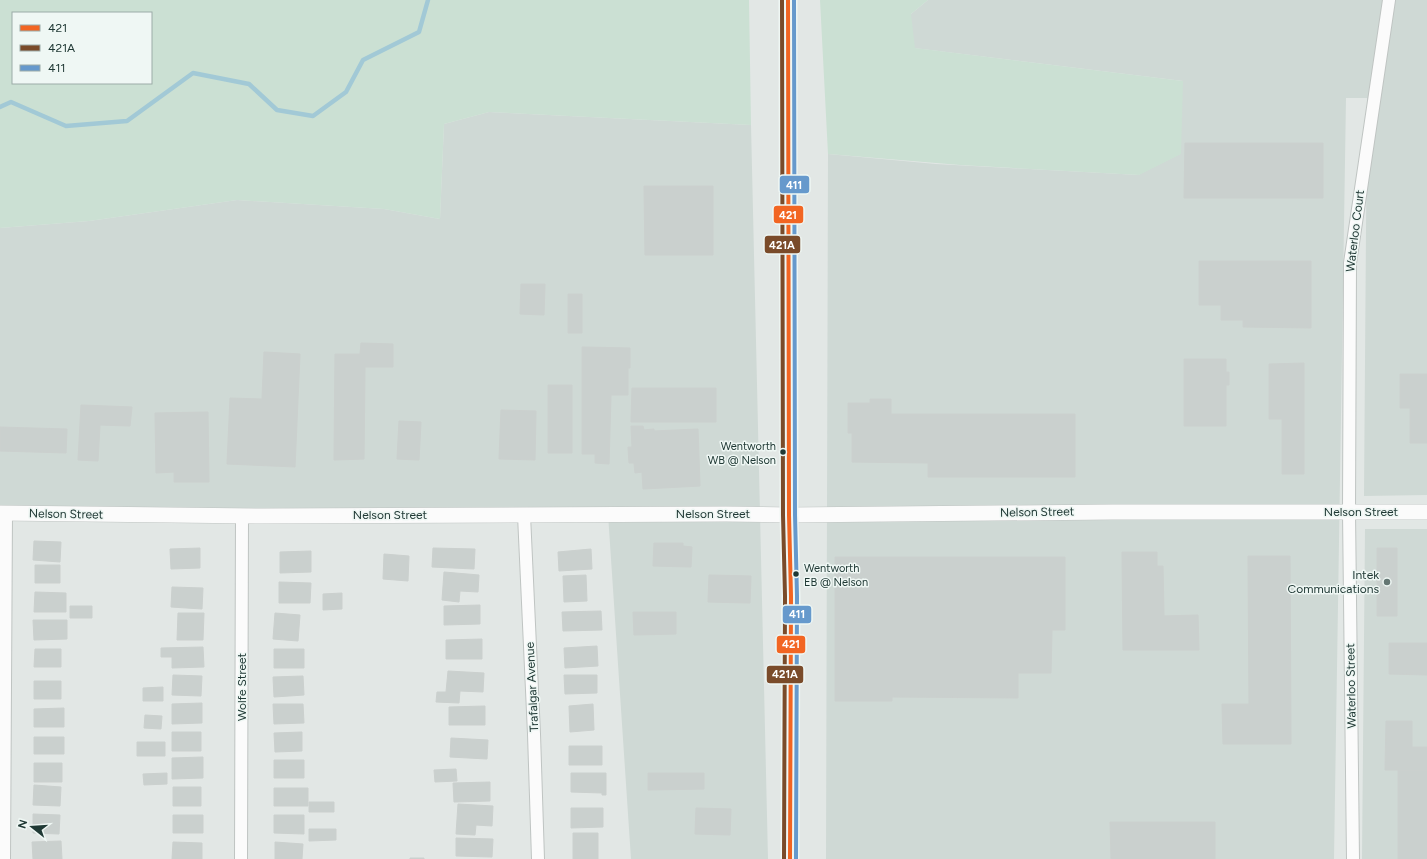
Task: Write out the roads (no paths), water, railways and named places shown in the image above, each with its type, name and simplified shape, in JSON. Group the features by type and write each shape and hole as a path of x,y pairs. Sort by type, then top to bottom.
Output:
{"main road":[{"path":"788,0 791,596 790,859"}],"street":[{"name":"Waterloo Court","path":"1349,512 1350,263 1389,0"},
{"name":"Waterloo Street","path":"1349,512 1353,859"},
{"name":"Nelson Street","path":"3,513 242,516 1427,512"},
{"path":"3,513 4,859"},
{"name":"Trafalgar Avenue","path":"524,515 538,859"},
{"name":"Wolfe Street","path":"241,859 242,516"}],"waterway":[{"path":"0,107 11,102 66,126 127,121 193,73 249,84 277,110 313,116 346,92 363,60 419,32 428,0"}],"place":[{"name":"Wentworth WB @ Nelson","path":"783,452"},
{"name":"Wentworth EB @ Nelson","path":"796,574"},
{"name":"Intek Communications","path":"1387,582"}]}
